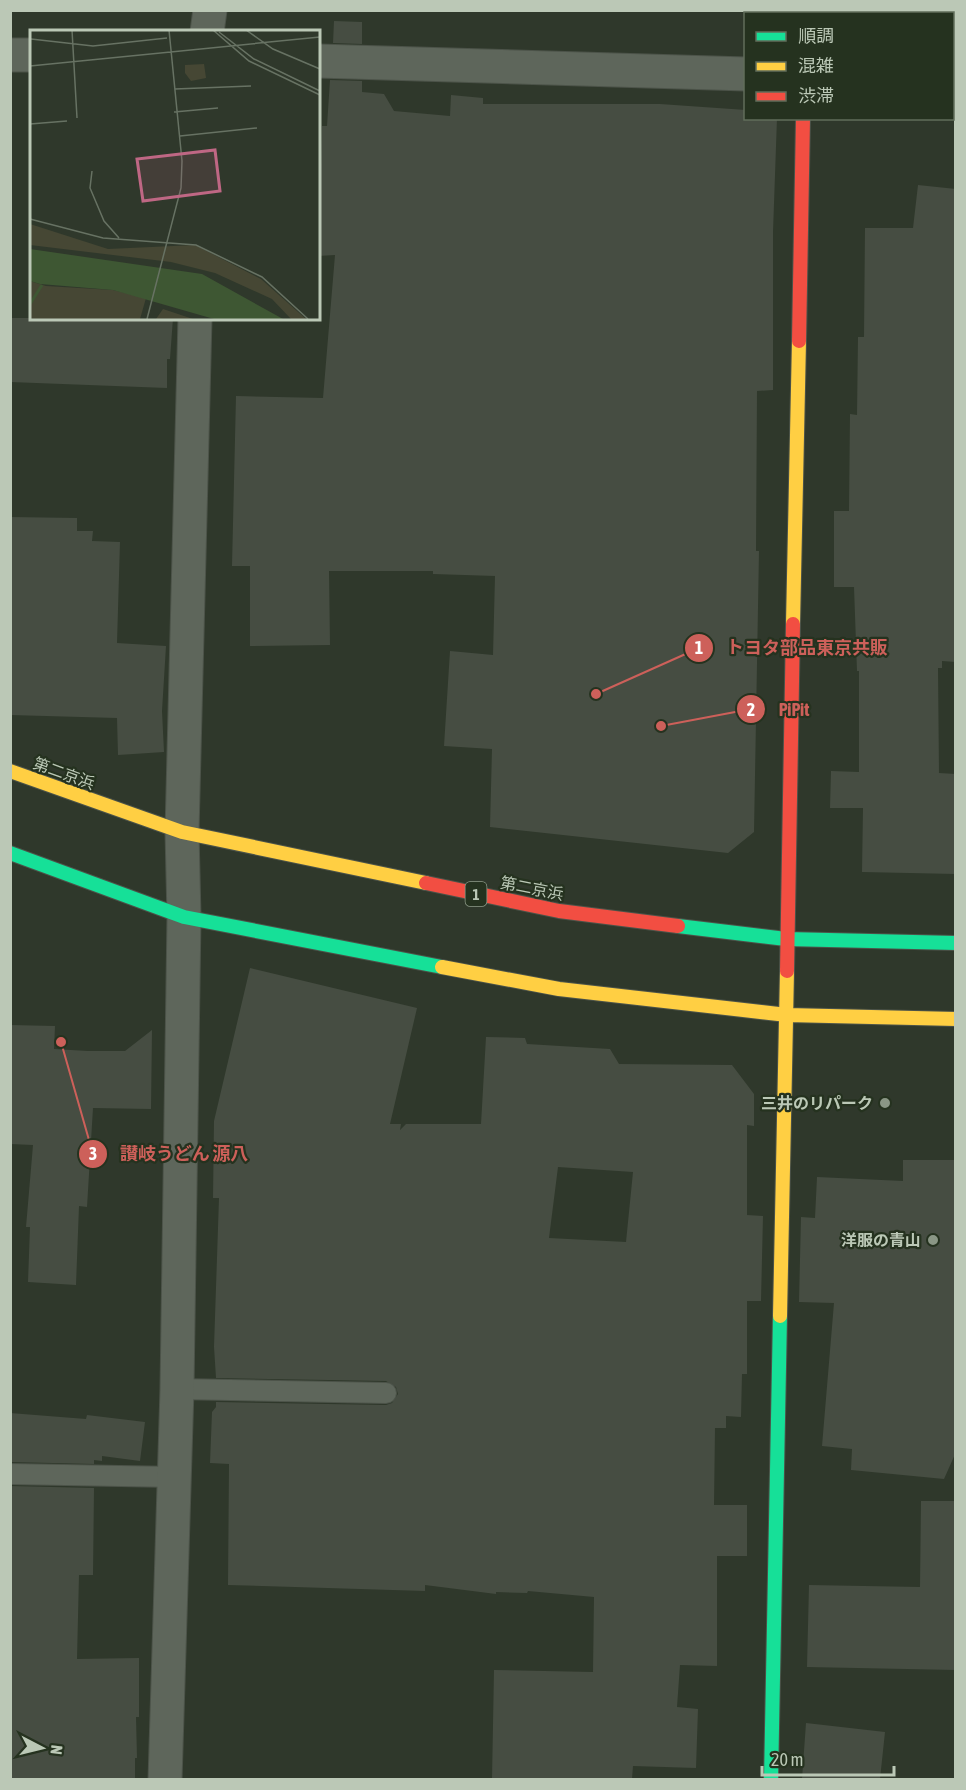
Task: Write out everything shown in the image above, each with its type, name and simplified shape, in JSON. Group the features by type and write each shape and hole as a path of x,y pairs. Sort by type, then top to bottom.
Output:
{"main road":[{"path":"771,1779 803,120"},
{"name":"第二京浜","path":"10,771 182,832 559,911 786,939 956,943"},
{"path":"10,853 184,917 559,989 787,1015 956,1018"}],"street":[{"path":"207,30 210,10"},
{"path":"10,55 30,55"},
{"path":"320,61 744,74"},
{"path":"165,1779 177,1389 184,917 182,832 195,320"}],"lane":[{"path":"177,1389 386,1393"},
{"path":"10,1474 175,1477"}],"building":[{"path":"334,21 362,22 362,44 333,43"},
{"path":"330,80 362,81 362,92 384,94 394,111 450,116 451,95 483,98 483,104 660,104 744,110 744,120 777,120 773,232 773,390 757,391 756,551 759,551 754,832 728,853 490,827 492,749 444,746 450,651 493,655 495,576 433,574 433,571 329,571 330,645 250,646 250,566 232,566 236,396 323,398 335,255 320,256 322,126 327,126"},
{"path":"918,185 956,189 956,662 942,661 942,668 938,668 939,773 956,774 956,874 862,872 863,808 830,808 831,771 859,772 859,671 857,671 854,587 834,587 834,511 849,511 850,414 857,415 858,337 864,337 865,228 913,228"},
{"path":"10,318 173,320 170,359 167,359 167,388 10,382"},
{"path":"10,517 77,518 77,531 93,531 92,541 120,542 117,643 166,646 162,711 164,752 118,755 117,718 10,715"},
{"path":"250,968 417,1008 390,1124 401,1124 400,1130 406,1124 481,1124 486,1037 525,1038 527,1044 610,1049 619,1064 732,1065 754,1094 754,1126 747,1125 747,1215 763,1216 761,1301 747,1301 747,1374 742,1374 741,1417 726,1416 726,1428 715,1428 714,1505 747,1505 747,1556 717,1556 717,1666 680,1665 677,1707 698,1709 696,1768 633,1766 632,1779 492,1779 494,1670 593,1672 594,1597 528,1591 527,1593 496,1592 496,1594 425,1585 425,1591 228,1585 229,1464 210,1463 212,1412 216,1407 216,1402 386,1405 392,1403 398,1394 396,1387 386,1381 216,1378 214,1347 219,1198 213,1198 214,1121","holes":["558,1167 633,1172 626,1242 549,1238"]},
{"path":"10,1025 55,1026 54,1049 88,1051 125,1051 152,1030 151,1109 93,1108 87,1207 79,1206 76,1285 28,1282 30,1227 26,1227 33,1145 10,1144"},
{"path":"903,1160 956,1160 956,1452 944,1479 851,1470 852,1449 822,1446 834,1303 799,1302 801,1217 815,1218 817,1177 903,1181"},
{"path":"10,1413 86,1419 87,1415 145,1422 140,1461 102,1456 102,1461 94,1460 94,1464 10,1462"},
{"path":"10,1486 94,1488 93,1575 79,1575 77,1659 139,1658 139,1717 136,1717 135,1779 10,1779"},
{"path":"921,1501 956,1501 956,1670 807,1667 809,1585 920,1587"},
{"path":"806,1723 885,1732 880,1779 802,1779"}],"traffic: fast":[{"path":"10,853 184,917 442,967"},
{"path":"678,926 786,939 956,943"},
{"path":"771,1780 780,1316"}],"traffic: slow":[{"path":"793,624 799,341"},
{"path":"10,771 182,832 426,883"},
{"path":"442,967 559,989 787,1015 956,1019"},
{"path":"780,1316 787,971"}],"traffic: jam":[{"path":"799,341 803,120"},
{"path":"787,971 793,624"},
{"path":"426,883 559,911 678,926"}],"place":[{"name":"トヨタ部品東京共販","path":"596,694"},
{"name":"PiPit","path":"661,726"},
{"name":"讃岐うどん 源八","path":"61,1042"},
{"name":"三井のリパーク","path":"885,1103"},
{"name":"洋服の青山","path":"933,1240"}]}
